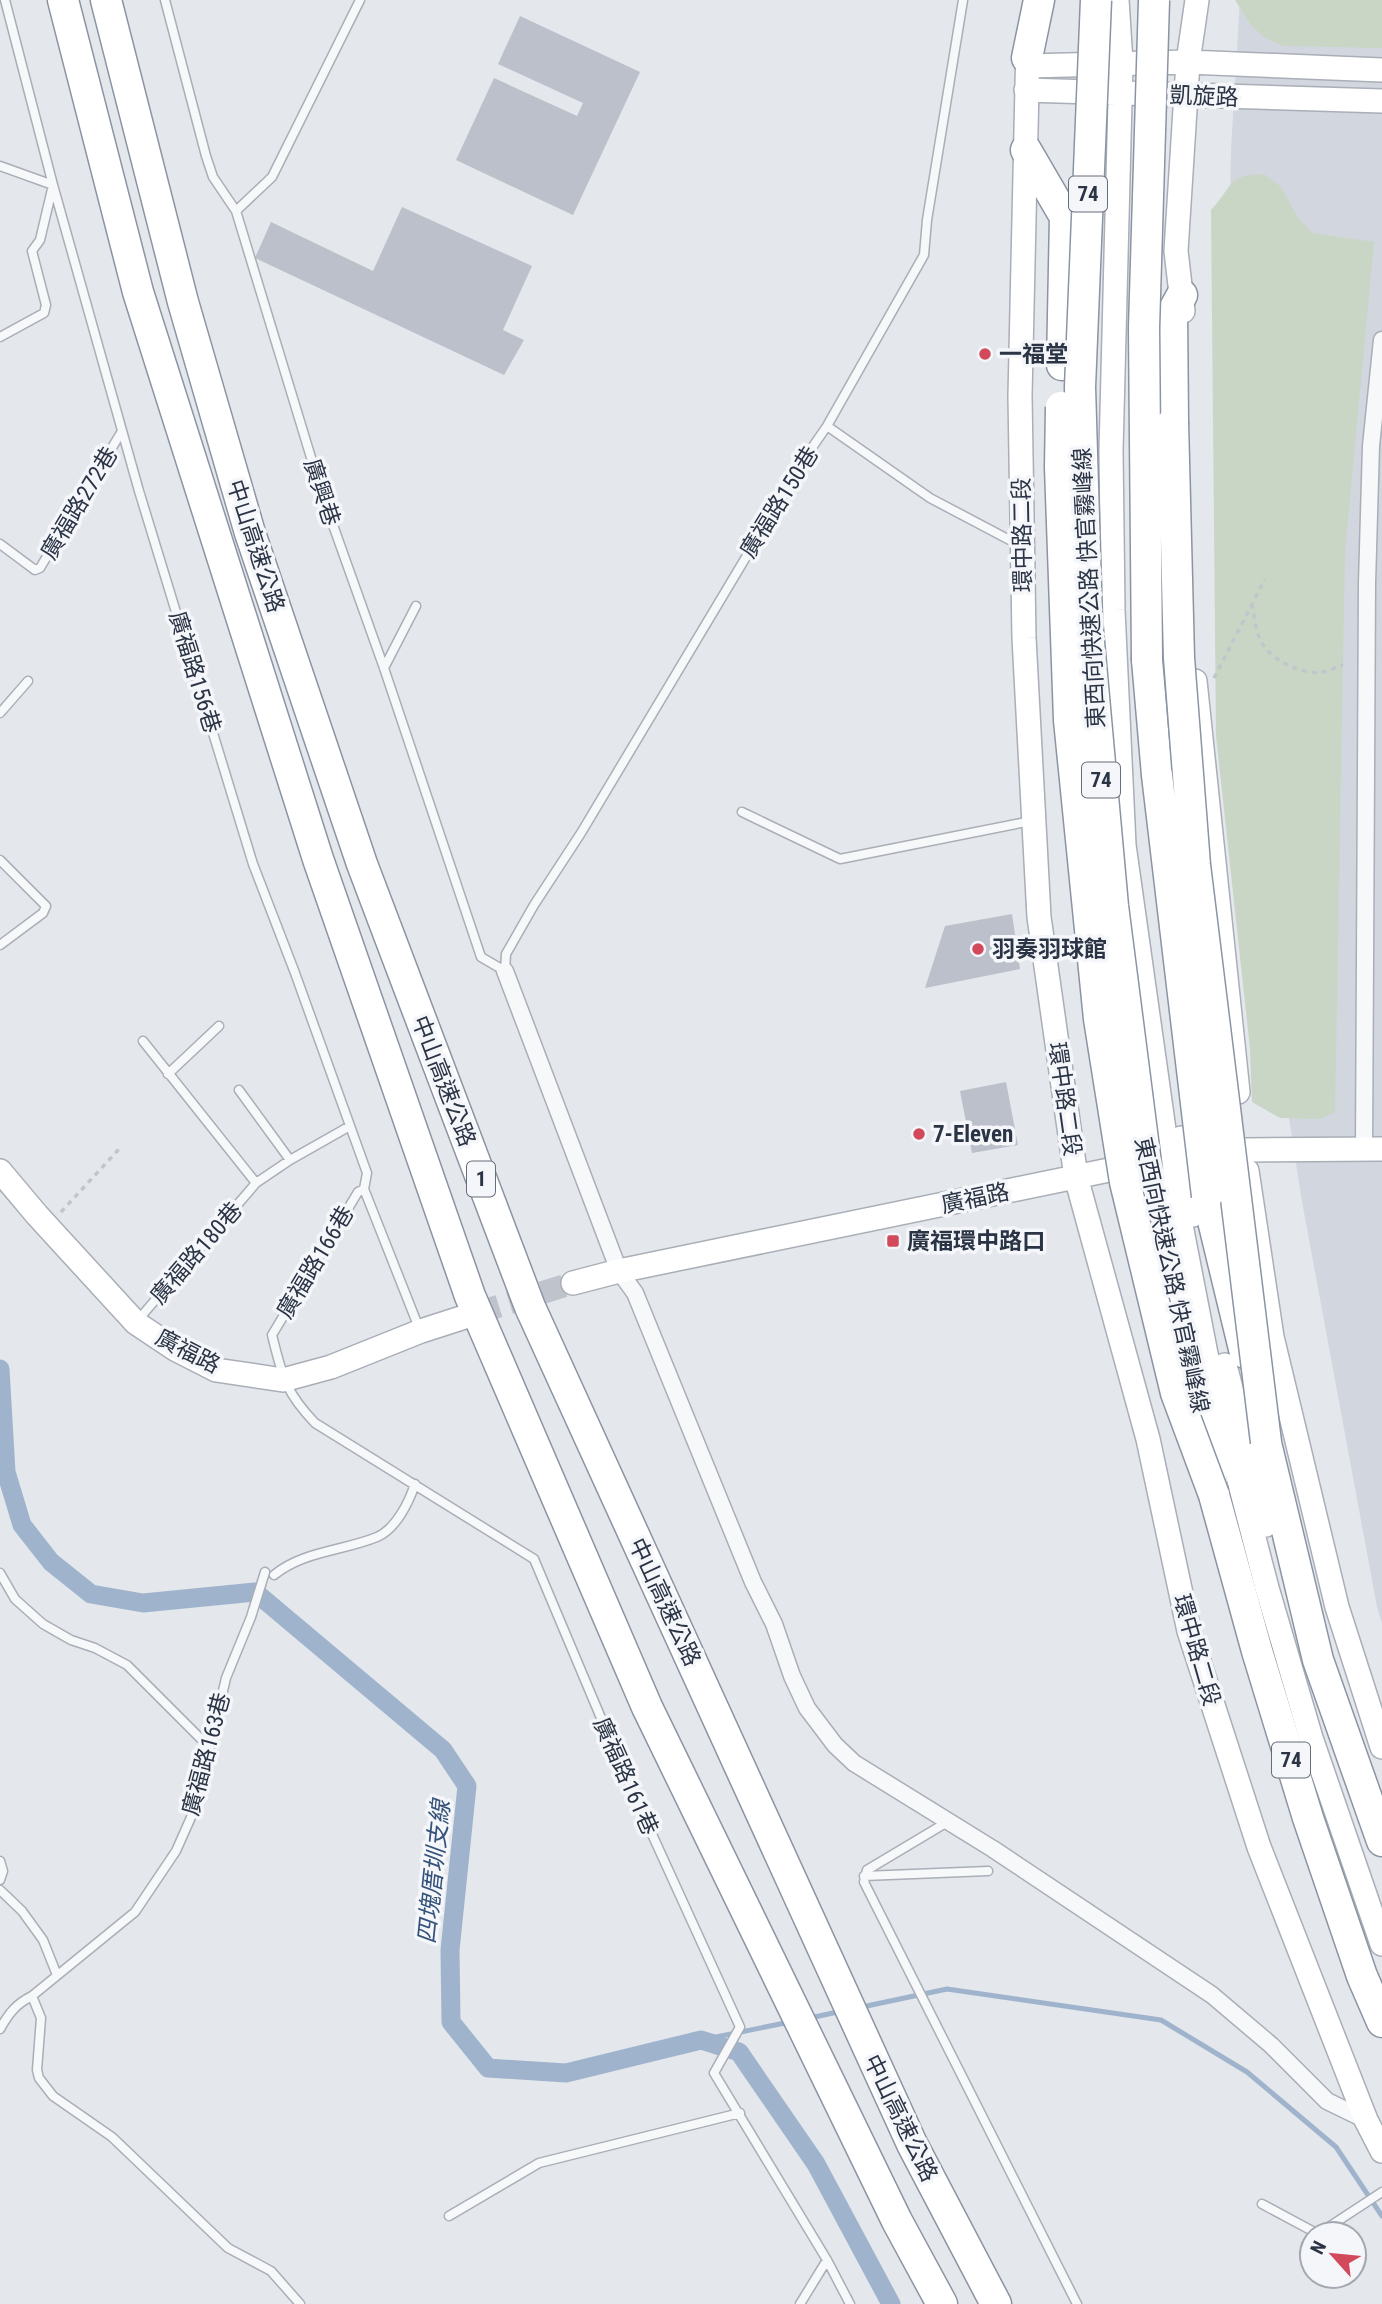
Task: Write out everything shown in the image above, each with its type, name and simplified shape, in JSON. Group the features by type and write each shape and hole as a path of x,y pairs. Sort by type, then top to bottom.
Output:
{"highway":[{"name":"中山高速公路","path":"63,0 138,292 318,859 470,1296 647,1707 897,2221 942,2304"},
{"name":"中山高速公路","path":"106,0 183,302 250,533 362,864 530,1307 912,2144 996,2304"},
{"path":"1027,62 1039,0"},
{"name":"東西向快速公路 快官霧峰線","path":"1096,0 1080,387 1087,620 1113,906 1147,1171 1190,1345 1214,1495 1257,1651 1308,1818 1362,1976 1382,2022"},
{"path":"1154,0 1144,328 1147,660 1157,775 1207,1196 1318,1660 1382,1842"},
{"path":"1026,150 1065,217 1060,467 1069,720 1098,1019 1125,1182 1176,1393 1214,1495"},
{"path":"1181,295 1172,313 1173,422 1179,658 1193,851 1266,1442"}],"street":[{"name":"環中路二段","path":"1031,0 1026,90 1020,396 1021,546 1039,917 1076,1177 1148,1440 1189,1631 1259,1847 1366,2120 1382,2151"},
{"path":"1117,0 1130,62 1120,456 1126,634 1139,862 1175,1157 1206,1354 1267,1588 1311,1738 1382,1944"},
{"path":"1196,0 1188,62 1176,251 1184,324 1185,455 1194,673 1244,1150 1272,1337 1337,1607 1381,1741"},
{"name":"凱旋路","path":"1027,62 1188,62 1382,70"},
{"name":"凱旋路","path":"1026,90 1382,101"},
{"path":"1373,1149 1374,584 1371,446 1382,340"},
{"path":"505,971 619,1271 635,1293 724,1514 774,1624 792,1676 807,1708 835,1745 854,1763 949,1821 1212,1996 1271,2045 1327,2101 1366,2120"},
{"name":"廣福路","path":"573,1283 619,1271 1175,1157 1244,1150 1373,1149"},
{"path":"1175,1157 1205,1292 1291,1620 1353,1820 1382,1895"},
{"name":"廣福路","path":"0,1171 136,1322 175,1349 216,1370 283,1380 331,1367 421,1331 477,1313"}],"lane":[{"name":"廣福路156巷","path":"5,0 53,185 122,431 253,864 367,1173 365,1189 421,1331"},
{"name":"廣興巷","path":"165,0 213,177 236,211 319,484 384,667 481,957 505,971"},
{"path":"236,211 272,177 360,0"},
{"name":"廣福路150巷","path":"505,971 506,954 534,905 827,426 924,255 928,238 927,220 963,0"},
{"path":"0,166 53,185 40,240 32,251 46,305 44,313 0,337"},
{"path":"827,426 930,498 1021,546"},
{"name":"廣福路272巷","path":"0,544 35,570 40,568 122,431"},
{"path":"384,667 416,606"},
{"path":"0,713 28,681"},
{"path":"742,812 840,859 1034,821"},
{"path":"0,860 46,906 43,913 0,945"},
{"path":"168,1074 219,1026"},
{"name":"廣福路180巷","path":"143,1041 256,1183"},
{"path":"239,1090 290,1160"},
{"name":"廣福路180巷","path":"136,1322 256,1183 350,1126"},
{"name":"廣福路166巷","path":"283,1380 272,1335 358,1192 365,1189"},
{"name":"廣福路161巷","path":"283,1380 298,1405 315,1423 534,1559 625,1775 740,2027 714,2073 827,2260 850,2304"},
{"name":"廣福路163巷","path":"0,2029 18,2003 32,1996 135,1912 176,1851 196,1806 226,1678 270,1573 286,1565 379,1536 406,1509 415,1484"},
{"path":"0,1573 15,1599 43,1624 127,1665 200,1738 211,1744"},
{"path":"949,1821 867,1870 864,1882 1077,2304"},
{"path":"0,1861 3,1871 0,1880"},
{"path":"864,1877 988,1871"},
{"path":"0,1890 22,1911 43,1940 57,1975"},
{"path":"32,1996 41,2018 37,2070 44,2087 70,2109 112,2137 228,2248 271,2270 300,2304"},
{"path":"449,2216 539,2163 740,2113"},
{"path":"1339,2220 1382,2192"},
{"path":"1262,2204 1298,2223"},
{"path":"800,2304 827,2260"}],"path":[{"path":"1213,680 1265,579"},
{"path":"1252,604 1257,631 1264,646 1278,659 1301,670 1321,672 1343,665"},
{"path":"48,1227 120,1148"}],"shaded area":[{"path":"1240,0 1382,0 1382,1624 1301,1196 1284,1085 1227,347 1231,150"}],"green space":[{"path":"1235,0 1382,0 1382,48 1283,46 1264,37 1251,25"},
{"path":"1264,174 1281,187 1300,221 1313,233 1374,242 1345,552 1335,1112 1320,1119 1280,1118 1252,1102 1250,1049 1216,736 1211,210 1237,179"}],"building":[{"path":"520,16 640,72 573,215 456,160 494,78 577,116 583,103 498,64"},
{"path":"402,207 532,266 503,330 524,340 504,375 255,258 271,222 373,271"},
{"path":"1012,914 1020,969 925,988 945,926"},
{"path":"1006,1082 1018,1145 972,1153 960,1091"}],"waterway":[{"name":"四塊厝圳支線","path":"0,1369 6,1472 22,1525 51,1562 91,1594 143,1603 255,1592 443,1750 467,1786 450,1950 451,2022 488,2068 566,2073 701,2040 739,2052 816,2164 891,2304"},
{"path":"862,2007 947,1989 1161,2020 1247,2072 1336,2147 1382,2216"},
{"path":"810,2018 842,2011"},
{"path":"701,2040 790,2022"}],"tunnel":[{"path":"477,1313 573,1283"}],"place":[{"name":"一福堂","path":"985,354"},
{"name":"羽奏羽球館","path":"978,949"},
{"name":"7-Eleven","path":"919,1134"},
{"name":"廣福環中路口","path":"893,1241"}]}
